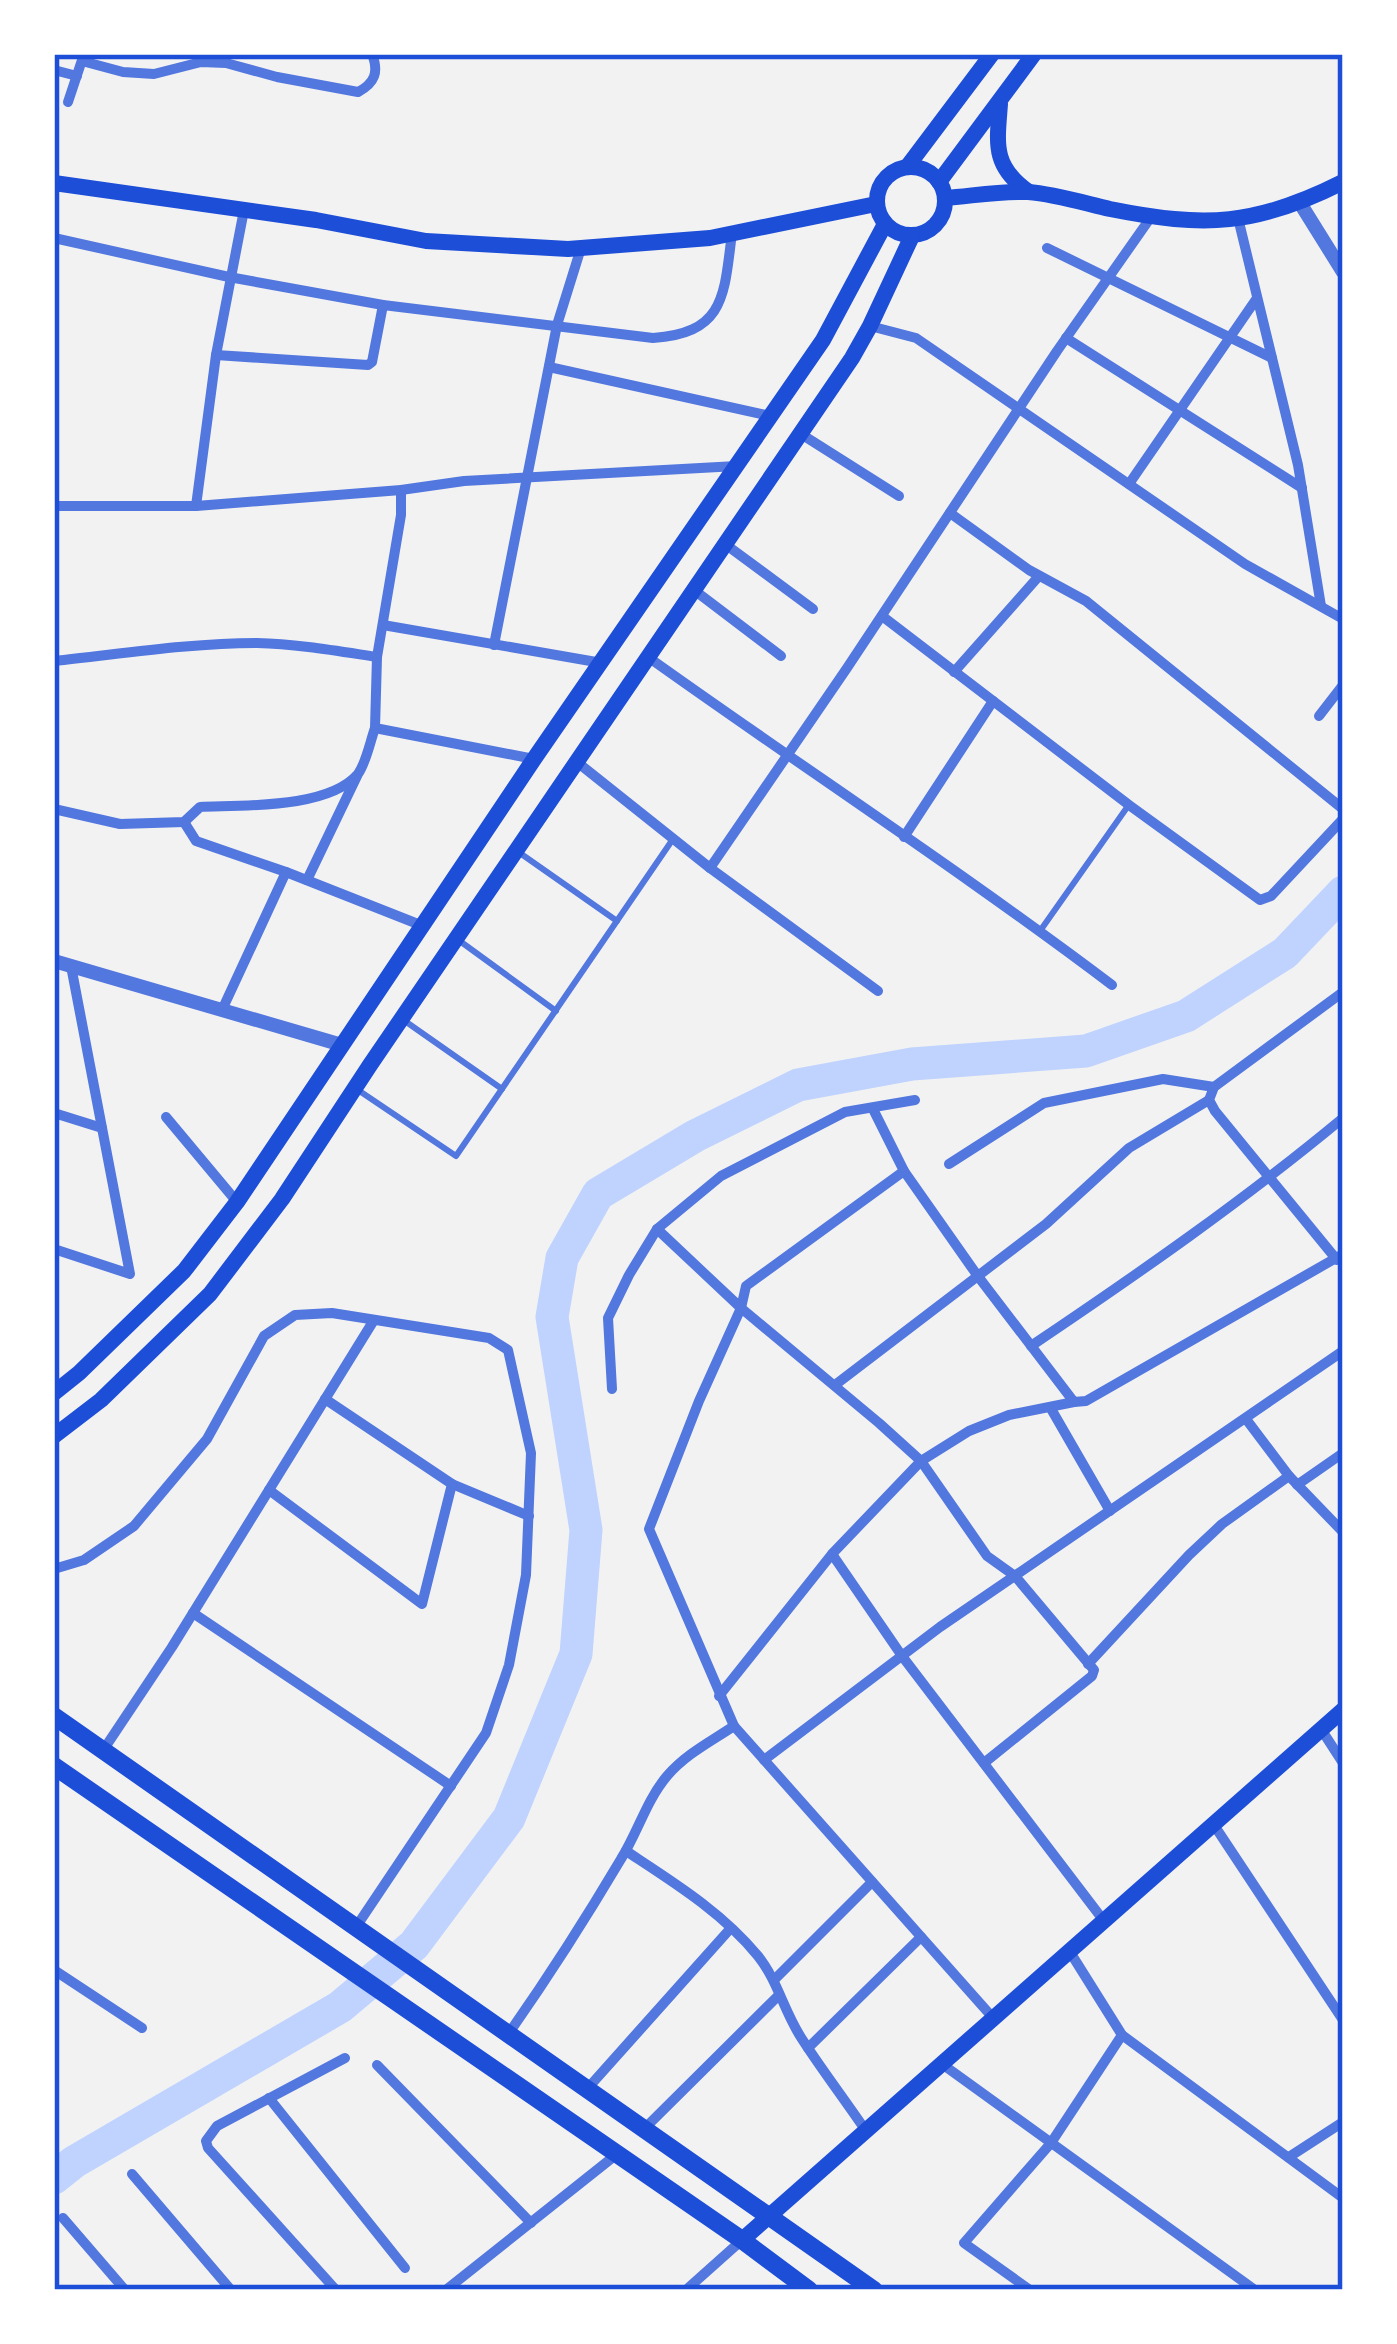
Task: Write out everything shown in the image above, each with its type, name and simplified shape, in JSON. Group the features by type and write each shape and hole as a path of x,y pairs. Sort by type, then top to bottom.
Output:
{"main road":[{"path":"907,167 992,54"},
{"path":"942,190 1034,54"},
{"path":"1001,99 998,155 1013,181 1030,192"},
{"path":"907,167 931,173 942,190 944,212 937,224 912,236 892,231 876,204 884,180 907,167"},
{"path":"942,190 1030,192 1151,217 1202,222 1300,203 1343,182"},
{"path":"54,183 426,241 580,248 710,238 876,204"},
{"path":"54,1393 184,1271 237,1202 823,340 885,224"},
{"path":"54,1436 101,1400 211,1294 282,1199 800,434 870,326 912,236"},
{"path":"342,1045 370,1065"},
{"path":"742,2240 1343,1710"},
{"path":"54,1716 874,2290"},
{"path":"54,1766 809,2290"}],"street":[{"path":"68,102 83,57 123,72 154,74 202,62 226,64 358,92 370,86 376,72 372,54"},
{"path":"684,54 715,54"},
{"path":"54,70 76,76"},
{"path":"1300,203 1343,272"},
{"path":"196,506 216,355 244,210"},
{"path":"710,868 1151,217"},
{"path":"1238,218 1302,488 1321,606"},
{"path":"54,238 383,305 653,338 676,337 714,315 722,301 732,233"},
{"path":"494,645 557,326 580,248"},
{"path":"1047,248 1272,358"},
{"path":"1129,484 1258,298"},
{"path":"216,355 368,365 383,305"},
{"path":"870,326 916,338 1245,564 1343,619"},
{"path":"1066,338 1302,488"},
{"path":"549,367 770,416"},
{"path":"800,434 899,496"},
{"path":"54,506 196,506 464,481 737,466"},
{"path":"307,880 375,728 377,657 401,490"},
{"path":"950,513 1039,576 1087,602 1343,809"},
{"path":"725,544 813,608"},
{"path":"954,672 1039,576"},
{"path":"694,590 781,656"},
{"path":"882,616 1260,900 1271,896 1343,819"},
{"path":"383,625 602,663"},
{"path":"54,661 255,643 377,657"},
{"path":"648,657 1112,985"},
{"path":"1319,716 1343,686"},
{"path":"904,837 993,701"},
{"path":"375,728 534,759"},
{"path":"577,762 878,992"},
{"path":"54,809 120,824 184,822 200,807 286,802 334,791 359,772"},
{"path":"184,822 196,841 423,926"},
{"path":"222,1010 286,872"},
{"path":"54,961 342,1045"},
{"path":"54,1250 130,1274 71,966"},
{"path":"835,1385 1046,1224 1129,1148 1211,1094 1343,992"},
{"path":"949,1164 1044,1103 1163,1078 1211,1094"},
{"path":"719,1696 832,1554 921,1461 969,1431 1009,1415 1086,1401 1340,1257 1215,1111 1211,1094"},
{"path":"612,1389 608,1318 657,1229 721,1176 845,1112 915,1100"},
{"path":"873,1109 904,1171 1074,1402"},
{"path":"54,1113 102,1128"},
{"path":"166,1117 237,1202"},
{"path":"1031,1346 1185,1243 1343,1118"},
{"path":"904,1171 746,1286 741,1309 699,1401 650,1529 734,1726 994,2019"},
{"path":"657,1229 741,1309 921,1461 987,1556 1015,1576 1092,1668"},
{"path":"54,1569 84,1560 134,1526 207,1439 264,1336 295,1315 332,1313 489,1338 508,1350 531,1453 526,1575 508,1665 486,1732 364,1932"},
{"path":"102,1752 374,1320"},
{"path":"764,1760 902,1655 1343,1351"},
{"path":"325,1399 452,1484 529,1516"},
{"path":"1050,1407 1110,1511"},
{"path":"1246,1419 1293,1480 1343,1532"},
{"path":"983,1763 1092,1668 1206,1540 1253,1500 1343,1454"},
{"path":"269,1490 422,1604 452,1484"},
{"path":"832,1554 902,1655 1104,1921"},
{"path":"193,1613 451,1786"},
{"path":"509,2033 563,1955 665,1778 685,1756 734,1726"},
{"path":"1322,1730 1343,1763"},
{"path":"1214,1825 1343,2020"},
{"path":"626,1851 689,1890 756,1954 808,2048 866,2132"},
{"path":"774,1980 872,1882"},
{"path":"588,2088 730,1929"},
{"path":"808,2048 921,1937"},
{"path":"1070,1952 1122,2035 1343,2198"},
{"path":"54,1970 142,2028"},
{"path":"645,2128 779,1995"},
{"path":"1030,2290 964,2243 1051,2143 1122,2035"},
{"path":"335,2290 206,2141 217,2126 345,2058"},
{"path":"377,2065 531,2223"},
{"path":"942,2065 1246,2287"},
{"path":"268,2098 405,2268"},
{"path":"1288,2157 1343,2122"},
{"path":"446,2290 617,2154"},
{"path":"132,2174 231,2290"},
{"path":"63,2218 125,2290"},
{"path":"689,2289 742,2240"}],"lane":[{"path":"1040,931 1129,805"},
{"path":"354,1088 456,1156 673,839"},
{"path":"516,850 617,921"},
{"path":"456,938 556,1011"},
{"path":"401,1019 502,1089"}],"waterway":[{"path":"54,2178 340,2007 414,1945 509,1818 576,1654 586,1530 552,1317 562,1258 598,1194 695,1136 798,1085 912,1064 1086,1051 1186,1016 1285,953 1343,892"}]}
